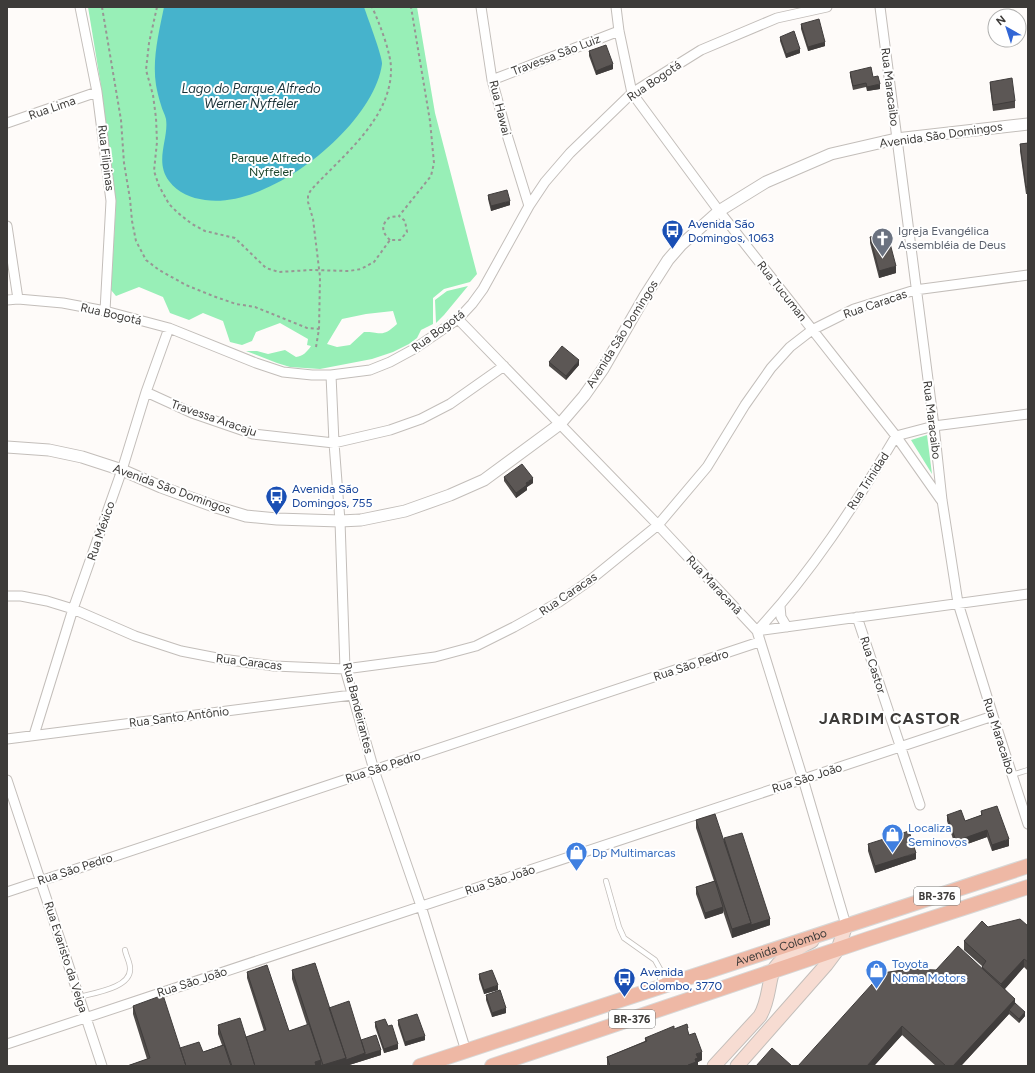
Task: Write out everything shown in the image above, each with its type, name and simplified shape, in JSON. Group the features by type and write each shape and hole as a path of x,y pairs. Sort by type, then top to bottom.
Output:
{"main road":[{"name":"Avenida Colombo","path":"420,1066 1028,866"},
{"name":"Avenida Colombo","path":"492,1066 1028,887"},
{"path":"737,1066 838,950 846,925"},
{"path":"714,1066 760,1016 764,1008 772,972 779,964 792,952 804,945 846,925"},
{"path":"635,1018 652,1002 660,988"}],"street":[{"name":"Rua Filipinas","path":"80,7 97,92 111,201 105,311"},
{"name":"Rua Hawai","path":"481,7 492,80 529,206"},
{"name":"Rua Tucuman","path":"616,7 619,31 632,93 719,210 896,436 942,500"},
{"name":"Rua Bogotá","path":"7,300 18,299 63,303 105,311 169,328 283,372 331,375 370,370 390,362 414,349 458,319 483,289 529,206 545,182 570,153 632,93 701,50 777,18 827,7"},
{"name":"Rua Maracaibo","path":"880,7 915,290 934,426 942,500 958,603 1028,824"},
{"name":"Travessa São Luiz","path":"492,80 619,31"},
{"name":"Rua Lima","path":"7,123 97,92"},
{"name":"Avenida São Domingos","path":"7,447 49,450 82,457 122,470 161,487 216,507 246,516 277,519 340,521 361,520 405,511 450,495 484,480 560,424 584,396 603,370 645,296 668,260 681,245 719,210 766,182 831,154 896,139 1028,124"},
{"path":"7,226 18,299"},
{"name":"Rua Caracas","path":"7,596 21,596 47,601 73,609 136,636 181,651 222,659 274,666 345,669 435,657 476,646 559,602 589,581 658,524 708,468 745,405 771,368 790,347 812,330 854,309 915,290 1028,275"},
{"name":"Rua Maracanã","path":"458,319 658,524 756,631 803,779 846,925"},
{"name":"Rua México","path":"34,735 73,609 122,470 146,392 169,328"},
{"name":"Travessa Aracaju","path":"146,392 192,412 253,434 334,443 390,430 421,419 450,404 504,366"},
{"name":"Rua Bandeirantes","path":"331,375 340,521 345,669 374,770 421,906 466,1051"},
{"path":"896,436 934,426 1028,414"},
{"name":"Rua Trinidad","path":"756,631 780,606 841,523 896,436"},
{"path":"756,631 958,603 1028,595"},
{"path":"780,606 781,617 787,626"},
{"name":"Rua Castor","path":"857,617 920,805"},
{"name":"Rua São Pedro","path":"7,892 759,642"},
{"name":"Rua Santo Antônio","path":"7,739 352,695"},
{"name":"Rua São João","path":"7,1044 993,716"},
{"name":"Rua Evaristo da Veiga","path":"7,780 102,1066"}],"lane":[{"path":"1012,775 1028,770"},
{"path":"606,881 618,927 624,938 655,960 660,969 660,988"},
{"path":"79,996 121,984 128,977 130,969 125,950"}],"path":[{"path":"102,7 121,120 124,163 132,221 136,241 146,260 159,270 200,291 236,304 255,307 307,328 319,329"},
{"path":"157,7 148,43 146,70 153,95 156,118 157,142 154,171 159,186 169,204 192,224 205,232 235,238 266,268 279,272 319,269 349,271 361,269 374,262 390,240"},
{"path":"316,347 319,329 319,269 313,219 308,202 308,196 311,190 368,129 379,113 390,86 392,70 390,59 372,7"},
{"path":"399,216 405,221 407,232 400,240 390,240 384,233 383,224 390,217 399,216 431,176 434,163 430,120 411,7"}],"green space":[{"name":"Parque Alfredo Nyffeler","path":"88,7 417,7 435,113 477,274 470,282 444,289 433,298 433,324 421,330 417,338 409,344 393,352 372,359 320,369 290,367 246,351 257,351 268,354 285,350 296,357 305,353 311,346 307,345 308,339 280,323 256,332 252,341 242,345 230,342 223,321 203,313 189,320 170,313 163,297 139,287 116,296 111,290 116,203 101,86","holes":["393,311 397,324 392,329 384,333 364,332 350,345 337,347 327,344 342,319 366,314"]},
{"path":"468,286 436,323 435,300 447,291"},
{"path":"927,435 932,474 911,440"}],"water":[{"name":"Lago do Parque Alfredo Werner Nyffeler","path":"164,7 364,7 382,60 375,88 360,113 339,137 314,159 287,178 258,192 230,200 205,200 195,198 176,189 169,181 163,166 162,158 166,119 161,107 157,90 155,65"}],"building":[{"path":"819,19 825,42 808,47 801,24"},
{"path":"794,31 800,49 786,54 780,37"},
{"path":"606,45 613,64 596,71 589,51"},
{"path":"871,67 873,77 878,76 880,84 867,87 866,83 853,86 850,72"},
{"path":"1012,78 1015,101 993,105 990,82"},
{"path":"1028,143 1028,187 1026,187 1020,144"},
{"path":"507,190 510,201 491,206 488,195"},
{"name":"Igreja Evangélica Assembléia de Deus","path":"887,232 896,266 879,271 870,237"},
{"path":"562,346 579,360 566,376 549,362"},
{"path":"522,464 533,478 526,483 527,485 516,493 504,477"},
{"path":"997,806 1009,839 992,845 987,830 956,841 947,815 961,810 965,821 982,815 981,811"},
{"path":"715,814 751,923 732,929 696,820"},
{"name":"Localiza Seminovos","path":"909,831 916,853 875,866 868,844"},
{"path":"742,833 770,919 751,925 724,838"},
{"path":"715,881 723,907 705,913 696,887"},
{"path":"1020,919 1028,926 1028,962 1024,959 1001,984 982,967 986,961 964,941 982,921 988,927"},
{"path":"958,946 1015,999 953,1066 946,1066 902,1026 867,1066 798,1066 882,973 909,969 936,970"},
{"path":"315,963 346,1058 323,1065 292,970"},
{"path":"267,965 289,1031 309,1024 321,1060 315,1062 316,1066 255,1066 246,1037 266,1030 247,972"},
{"path":"492,970 498,985 484,990 479,974"},
{"path":"500,990 506,1008 492,1013 486,995"},
{"path":"163,995 186,1066 127,1066 150,1058 133,1006"},
{"path":"349,1001 365,1053 346,1060 329,1008"},
{"path":"1015,1003 1025,1012 1019,1019 1009,1010"},
{"path":"417,1014 425,1036 405,1042 398,1020"},
{"path":"240,1018 255,1066 232,1066 218,1025"},
{"path":"385,1019 388,1026 392,1025 398,1044 384,1049 375,1022"},
{"path":"687,1024 689,1035 695,1033 702,1052 696,1054 698,1058 695,1059 696,1062 688,1066 610,1066 607,1057 647,1041 645,1038 674,1026 674,1029"},
{"path":"376,1035 381,1050 365,1055 361,1040"},
{"path":"199,1042 203,1052 224,1045 231,1066 186,1066 180,1048"},
{"path":"772,1048 792,1066 756,1066"}],"place":[{"name":"Avenida São Domingos, 1063","path":"673,250"},
{"name":"Igreja Evangélica Assembléia de Deus","path":"883,258"},
{"name":"Avenida São Domingos, 755","path":"277,516"},
{"name":"Localiza Seminovos","path":"892,854"},
{"name":"Dp Multimarcas","path":"577,872"},
{"name":"Toyota Noma Motors","path":"877,990"},
{"name":"Avenida Colombo, 3770","path":"624,998"}],"district":[{"name":"JARDIM CASTOR","path":"890,718"}]}
